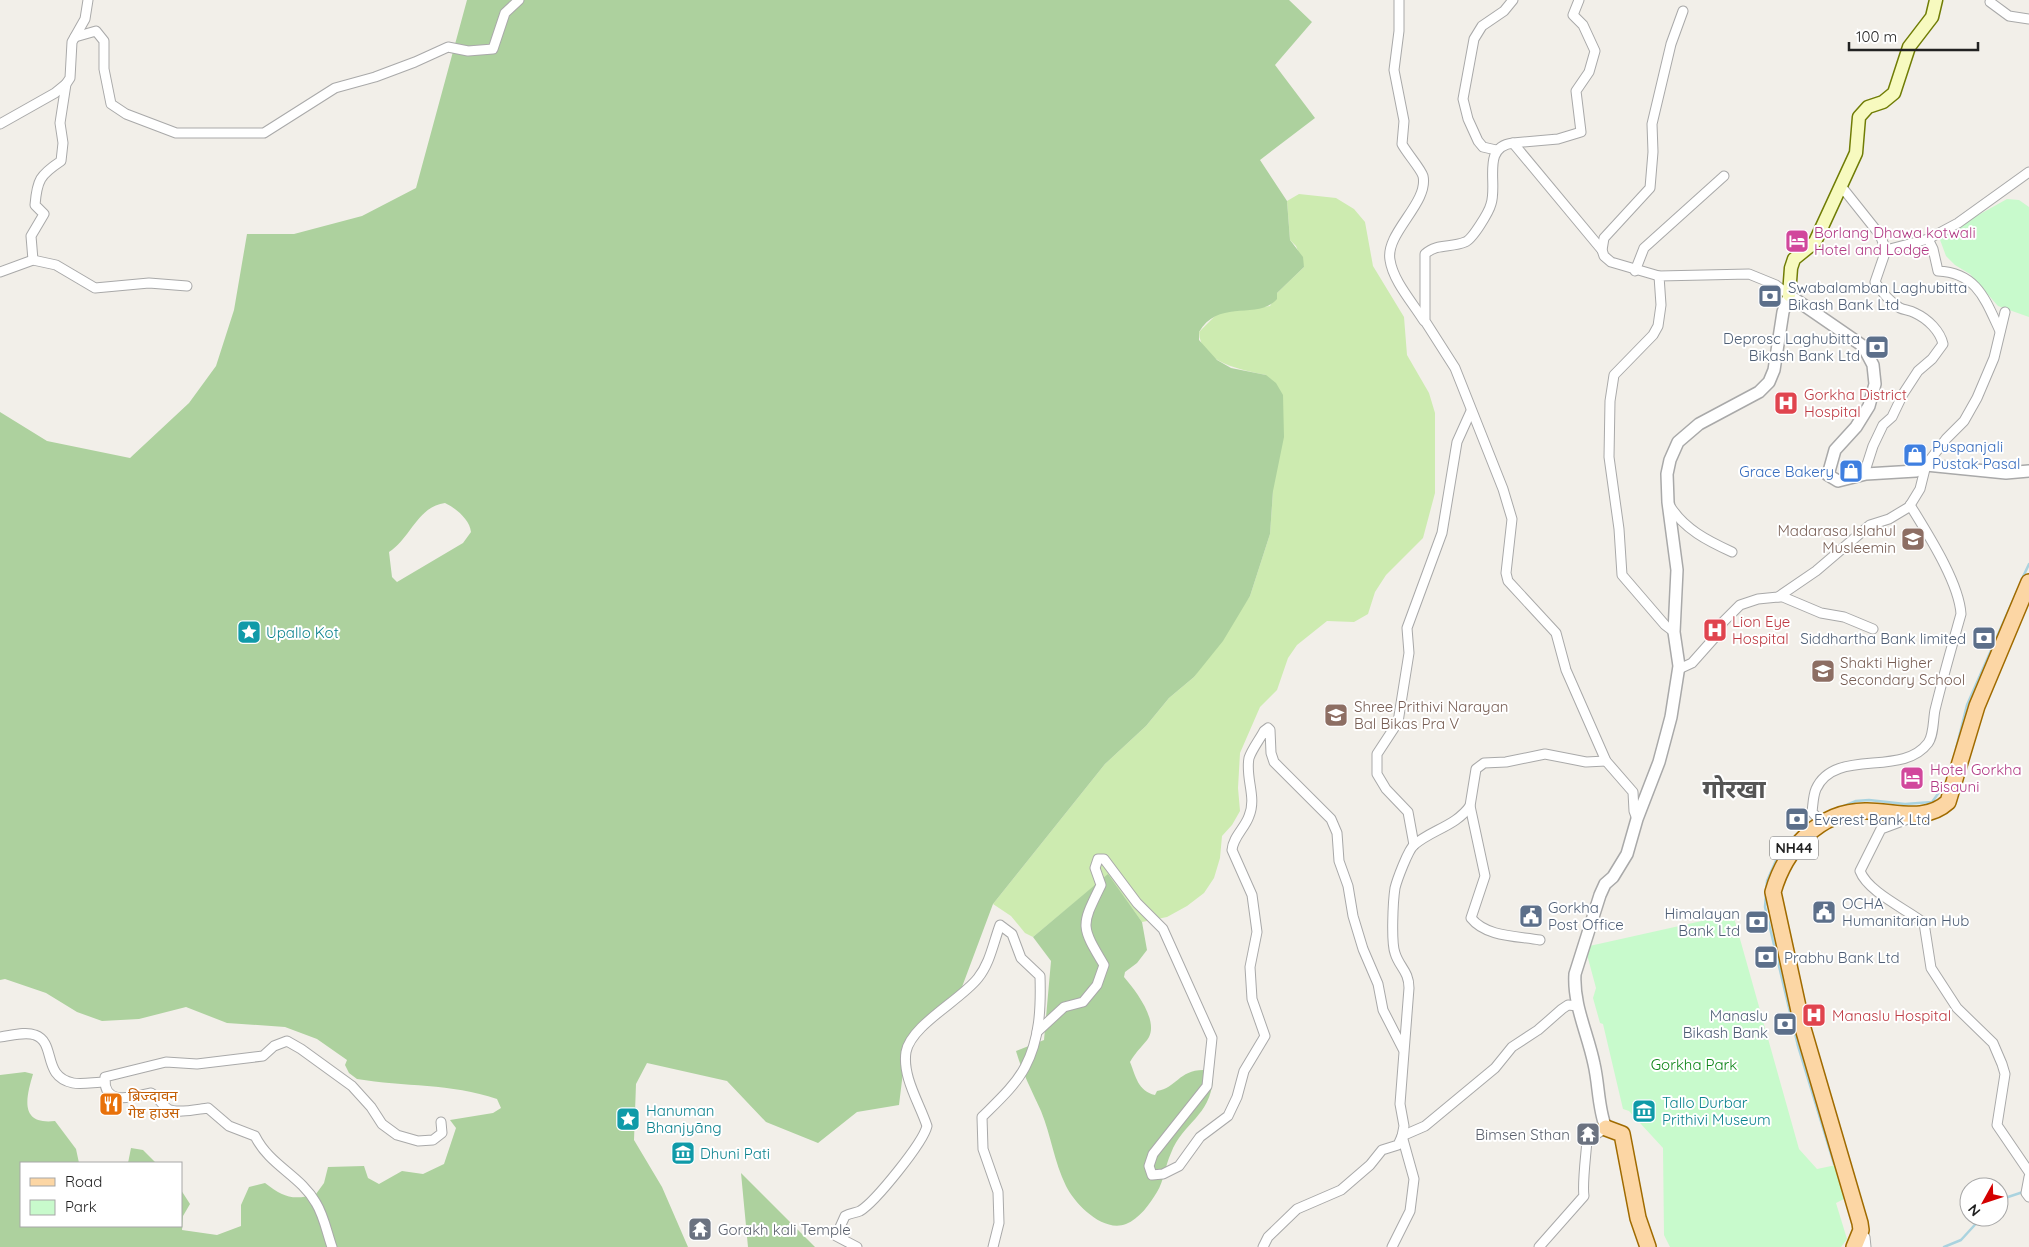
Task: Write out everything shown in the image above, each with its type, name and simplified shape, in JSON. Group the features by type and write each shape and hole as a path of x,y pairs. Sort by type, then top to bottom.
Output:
{"main road":[{"path":"1789,295 1791,268 1794,259 1815,242 1856,154 1859,117 1868,107 1883,102 1894,93 1909,48 1932,17 1936,0"},
{"name":"NH44","path":"1860,1243 1860,1223 1802,1025 1773,899 1779,871 1789,854 1823,824 1850,812 1920,814 1940,809 1948,802 1977,706 2029,582"},
{"path":"1606,1128 1622,1134 1638,1218 1648,1247"}],"street":[{"path":"0,124 55,93 66,84 70,78 72,42 85,19 88,0"},
{"path":"75,37 96,31 104,41 104,69 111,104 126,114 176,133 264,133 335,88 375,77 448,47 468,51 494,49 505,13 520,0"},
{"path":"1399,0 1399,31 1394,70 1404,121 1402,144 1423,174 1424,186 1391,246 1390,260 1398,279 1455,368 1500,481 1512,519 1506,573 1508,582 1556,633 1566,670 1606,761 1633,792 1634,811 1637,819"},
{"path":"1496,150 1483,147 1478,140 1470,125 1463,99 1474,39 1482,26 1504,11 1513,0"},
{"path":"1425,321 1425,254 1432,248 1467,242 1474,234 1492,204 1496,150 1500,146 1513,143 1558,140 1581,132 1576,91 1589,72 1595,51 1583,25 1574,15 1579,0"},
{"path":"1990,2 2009,16 2029,19"},
{"path":"1602,250 1604,238 1650,188 1653,152 1652,124 1671,44 1683,11"},
{"path":"33,260 31,236 44,214 35,205 36,188 42,174 61,161 63,143 60,122 66,84"},
{"path":"1513,143 1602,250 1604,256 1611,262 1635,271 1659,276 1749,274 1776,285 1863,346 1873,365 1875,384 1869,406 1856,427 1835,450 1828,475 1838,481 1864,474 1916,471 1926,465 1946,439 1964,421 1977,398 1994,358 2005,312"},
{"path":"1886,250 1928,239 1958,223 2029,172"},
{"path":"1635,271 1644,248 1724,176"},
{"path":"1841,186 1880,235 1886,250 1875,282 1899,307 1916,313 1940,333 1943,344 1932,359 1918,371 1903,394 1892,417 1883,425 1873,446 1864,474"},
{"path":"1928,239 1933,249 1938,271 1951,272 1977,285 2000,331"},
{"path":"0,272 33,260 56,265 95,288 149,283 187,286"},
{"path":"1659,276 1661,305 1658,326 1653,335 1614,375 1610,401 1609,456 1619,529 1622,575 1674,632"},
{"path":"1539,1247 1584,1196 1582,1186 1586,1180 1587,1140 1606,1128 1602,1119 1594,1061 1578,1006 1574,986 1575,974 1596,905 1605,884 1613,877 1627,854 1637,819 1659,762 1671,717 1679,668 1674,632 1677,570 1668,502 1667,474 1678,442 1699,424 1759,392 1769,382 1774,370 1783,312 1789,295"},
{"path":"1263,1247 1268,1237 1297,1210 1341,1190 1370,1165 1382,1150 1398,1144 1402,1136 1404,1126 1400,1104 1404,1070 1409,977 1395,956 1392,941 1395,888 1414,845 1408,812 1386,789 1377,774 1377,754 1398,722 1409,653 1407,628 1442,534 1457,442 1471,411"},
{"path":"1926,465 2006,472 2029,471"},
{"path":"1778,597 1816,571 1870,525 1889,518 1910,506 1920,489 1926,465"},
{"path":"1668,502 1678,520 1709,542 1732,552"},
{"path":"1823,824 1812,812 1815,792 1819,783 1830,773 1850,766 1907,758 1921,750 1929,741 1961,614 1960,602 1943,563 1910,506"},
{"path":"1679,668 1692,662 1716,636 1723,622 1740,605 1758,599 1783,597 1820,613 1844,617 1874,629"},
{"path":"1037,1032 1064,1007 1083,1002 1097,985 1104,965 1089,939 1085,919 1101,885 1095,868 1098,859 1104,859 1137,903 1162,928 1212,1038 1207,1086 1153,1154 1149,1166 1152,1175 1163,1174 1179,1166 1200,1137 1228,1116 1237,1097 1244,1072 1265,1036 1252,999 1250,967 1257,932 1252,895 1232,850 1232,843 1250,816 1253,800 1250,781 1250,758 1264,731 1268,728 1270,730 1271,753 1274,762 1331,819 1336,833 1339,861 1348,886 1353,916 1363,949 1378,984 1383,1010 1404,1049"},
{"path":"1540,940 1490,932 1477,926 1471,918 1485,876 1470,806 1475,774 1484,763 1506,762 1545,754 1586,762 1606,761"},
{"path":"1414,845 1453,822 1464,814 1470,806"},
{"path":"1920,814 1881,829 1860,871 1863,878 1872,887 1924,922 1931,968 1935,976 1957,1008 1993,1043 2005,1074 1997,1125 2029,1172"},
{"path":"853,1246 836,1236 846,1216 860,1211 883,1188 902,1167 925,1134 927,1126 908,1071 906,1052 914,1036 978,979 988,963 1000,925 1012,934 1021,958 1040,976 1041,1009 1037,1032 1026,1067 982,1117 983,1149 998,1192 999,1223 994,1247"},
{"path":"1402,1136 1425,1126 1495,1068 1512,1047 1538,1030 1562,1009 1568,1005 1578,1006"},
{"path":"0,1037 25,1034 36,1035 44,1042 48,1051 49,1062 63,1079 74,1084 105,1082"},
{"path":"332,1247 317,1204 289,1173 272,1161 254,1136 229,1126 215,1112 208,1108 171,1111 163,1105 160,1098 151,1093 123,1099 116,1098 109,1092 105,1082 106,1076 166,1062 197,1064 263,1056 274,1046 287,1042 352,1086 371,1107 382,1124 397,1135 418,1141 433,1140 442,1133 442,1122"},
{"path":"1392,1247 1410,1211 1414,1179 1402,1136"}],"green space":[{"path":"467,0 1289,0 1312,22 1275,65 1315,118 1260,160 1287,201 1290,240 1303,257 1304,267 1277,293 1277,299 1269,305 1260,309 1227,312 1207,322 1199,332 1199,340 1217,360 1231,368 1266,375 1276,383 1283,395 1284,437 1273,491 1270,534 1250,596 1223,641 1194,677 1169,698 1146,726 1105,764 993,904 959,995 907,1039 899,1105 857,1112 818,1143 766,1122 727,1081 647,1063 636,1084 634,1140 662,1187 688,1247 0,1247 0,1075 25,1072 33,1074 27,1100 30,1114 35,1119 55,1121 76,1149 79,1162 20,1162 20,1227 182,1227 182,1192 190,1204 183,1216 182,1230 217,1235 241,1226 241,1205 249,1187 265,1183 277,1192 289,1196 301,1197 316,1194 324,1183 328,1167 364,1166 368,1178 379,1184 402,1171 423,1174 444,1164 456,1128 450,1120 493,1113 501,1108 497,1099 462,1090 357,1079 349,1073 345,1065 347,1060 317,1039 285,1027 227,1023 186,1007 139,1019 102,1021 77,1012 46,993 5,979 0,980 0,412 47,441 130,458 189,403 216,366 234,310 247,234 294,234 362,216 416,188","holes":["445,503 458,511 468,523 471,532 463,543 397,582 392,577 389,552 403,539 421,516 436,505"]},
{"path":"1299,194 1336,198 1354,209 1365,222 1373,266 1404,317 1407,355 1429,393 1435,413 1435,493 1423,538 1386,575 1375,592 1368,614 1354,622 1327,621 1297,645 1288,658 1277,690 1260,707 1240,753 1238,788 1240,811 1232,825 1222,836 1220,858 1214,878 1204,893 1187,906 1167,917 1142,922 1108,875 1033,937 1025,933 1011,916 993,904 1105,764 1146,726 1169,698 1194,677 1250,596 1270,534 1273,491 1266,375 1246,371 1214,358 1201,343 1199,332 1218,313 1270,306 1277,293 1304,267 1296,246 1290,240 1287,201"},
{"path":"2007,199 2019,200 2029,207 2029,317 1998,306 1970,274 1955,265 1946,256 1939,237"},
{"path":"1108,874 1142,922 1147,950 1137,963 1125,972 1124,977 1144,1005 1150,1022 1151,1030 1149,1037 1130,1062 1138,1083 1149,1093 1155,1095 1157,1091 1164,1089 1189,1072 1196,1070 1205,1070 1213,1079 1211,1092 1202,1111 1176,1142 1154,1197 1144,1211 1135,1219 1117,1226 1099,1221 1083,1208 1070,1193 1058,1168 1041,1111 1016,1051 1044,1040 1051,961 1033,937"},
{"name":"Gorkha Park","path":"1733,914 1799,1149 1817,1169 1836,1165 1846,1198 1836,1203 1847,1239 1841,1247 1670,1247 1664,1235 1663,1148 1629,1111 1623,1109 1603,1024 1600,1023 1593,998 1596,988 1585,947"},
{"path":"131,1148 143,1150 155,1162 128,1162"},
{"path":"741,1173 815,1247 748,1247"}],"waterway":[{"path":"2022,579 2029,564"},
{"path":"1956,749 1967,705 2018,589"},
{"path":"1820,816 1856,801 1869,800 1905,804 1932,802 1946,783"},
{"path":"1811,822 1781,849 1767,881 1765,907 1798,1046 1834,1164"},
{"path":"2009,1197 2023,1192"},
{"path":"1944,1247 1961,1240 1973,1227"}],"place":[{"name":"Borlang Dhawa kotwali Hotel and Lodge","path":"1797,241"},
{"name":"Swabalamban Laghubitta Bikash Bank Ltd","path":"1770,296"},
{"name":"Deprosc Laghubitta Bikash Bank Ltd","path":"1877,347"},
{"name":"Gorkha District Hospital","path":"1786,403"},
{"name":"Puspanjali Pustak Pasal","path":"1915,455"},
{"name":"Grace Bakery","path":"1851,471"},
{"name":"Madarasa Islahul Musleemin","path":"1913,539"},
{"name":"Lion Eye Hospital","path":"1715,630"},
{"name":"Upallo Kot","path":"249,632"},
{"name":"Siddhartha Bank limited","path":"1984,638"},
{"name":"Shakti Higher Secondary School","path":"1823,671"},
{"name":"Shree Prithivi Narayan Bal Bikas Pra V","path":"1336,715"},
{"name":"Hotel Gorkha Bisauni","path":"1912,778"},
{"name":"Everest Bank Ltd","path":"1797,819"},
{"name":"OCHA Humanitarian Hub","path":"1824,912"},
{"name":"Gorkha Post Office","path":"1531,916"},
{"name":"Himalayan Bank Ltd","path":"1757,922"},
{"name":"Prabhu Bank Ltd","path":"1766,957"},
{"name":"Manaslu Hospital","path":"1814,1015"},
{"name":"Manaslu Bikash Bank","path":"1785,1024"},
{"name":"ब्रिज्दावन गेष्ट हाउस","path":"111,1104"},
{"name":"Tallo Durbar Prithivi Museum","path":"1644,1111"},
{"name":"Hanuman Bhanjyāng","path":"628,1119"},
{"name":"Bimsen Sthan","path":"1588,1134"},
{"name":"Dhuni Pati","path":"683,1153"},
{"name":"Gorakh kali Temple","path":"700,1229"}],"district":[{"name":"गोरखा","path":"1734,788"}]}
